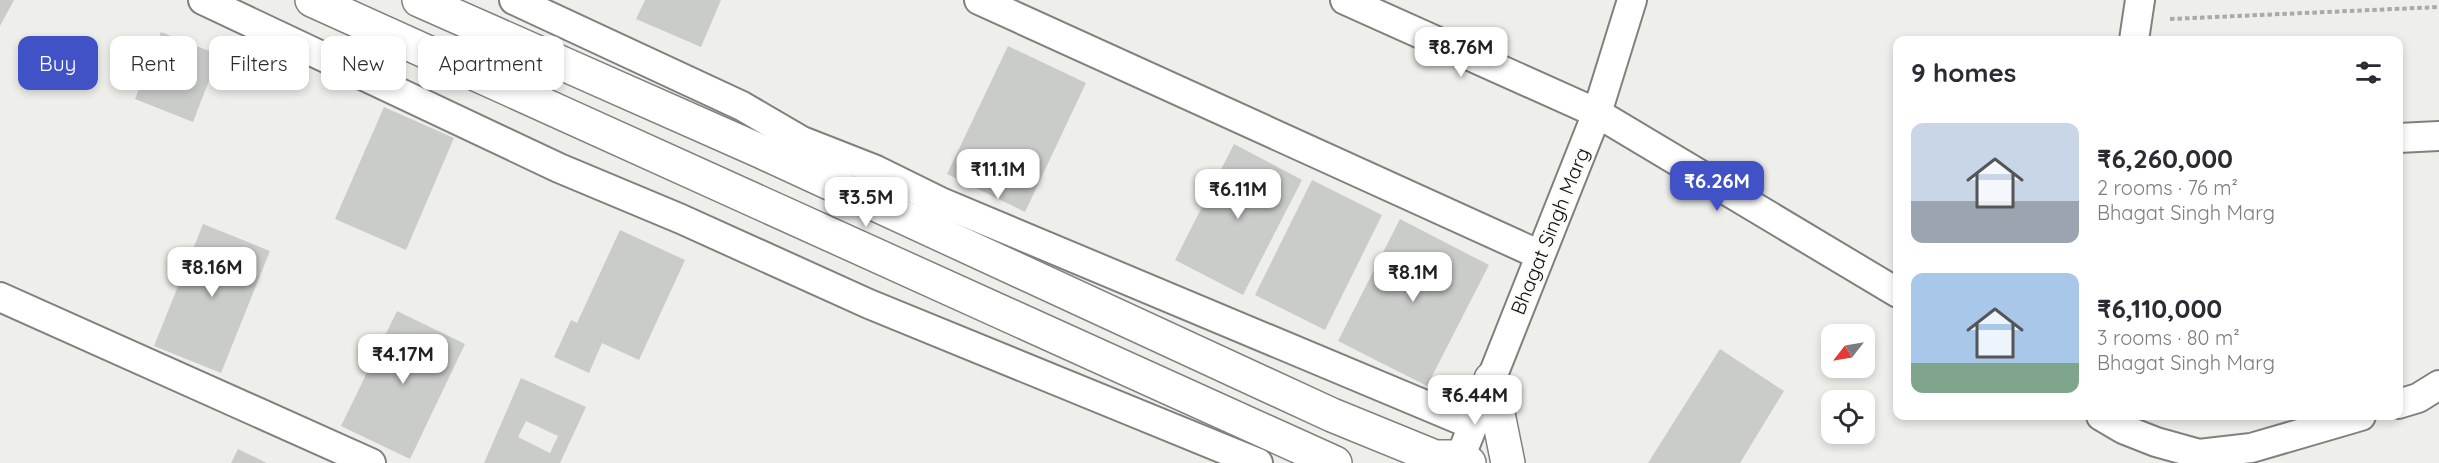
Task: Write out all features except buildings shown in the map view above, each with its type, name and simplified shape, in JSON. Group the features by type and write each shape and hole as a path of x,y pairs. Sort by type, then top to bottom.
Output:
{"street":[{"path":"203,0 559,168 681,219 869,304 1258,463"},
{"path":"312,0 1324,459"},
{"path":"419,0 760,151 1332,415 1449,460"},
{"path":"514,0 742,106 802,141 876,170 944,203 1473,424"},
{"path":"979,0 1540,255"},
{"path":"1344,0 1597,113 1893,291"},
{"name":"Bhagat Singh Marg","path":"1449,460 1473,424 1597,113 1632,0"},
{"path":"2403,138 2439,136"},
{"path":"0,297 371,463"},
{"path":"1491,379 1508,463"},
{"path":"2403,403 2418,399 2439,385"},
{"path":"2108,420 2123,429 2156,442 2199,454 2252,448 2347,420"}],"path":[{"path":"2137,20 2439,7"}]}
